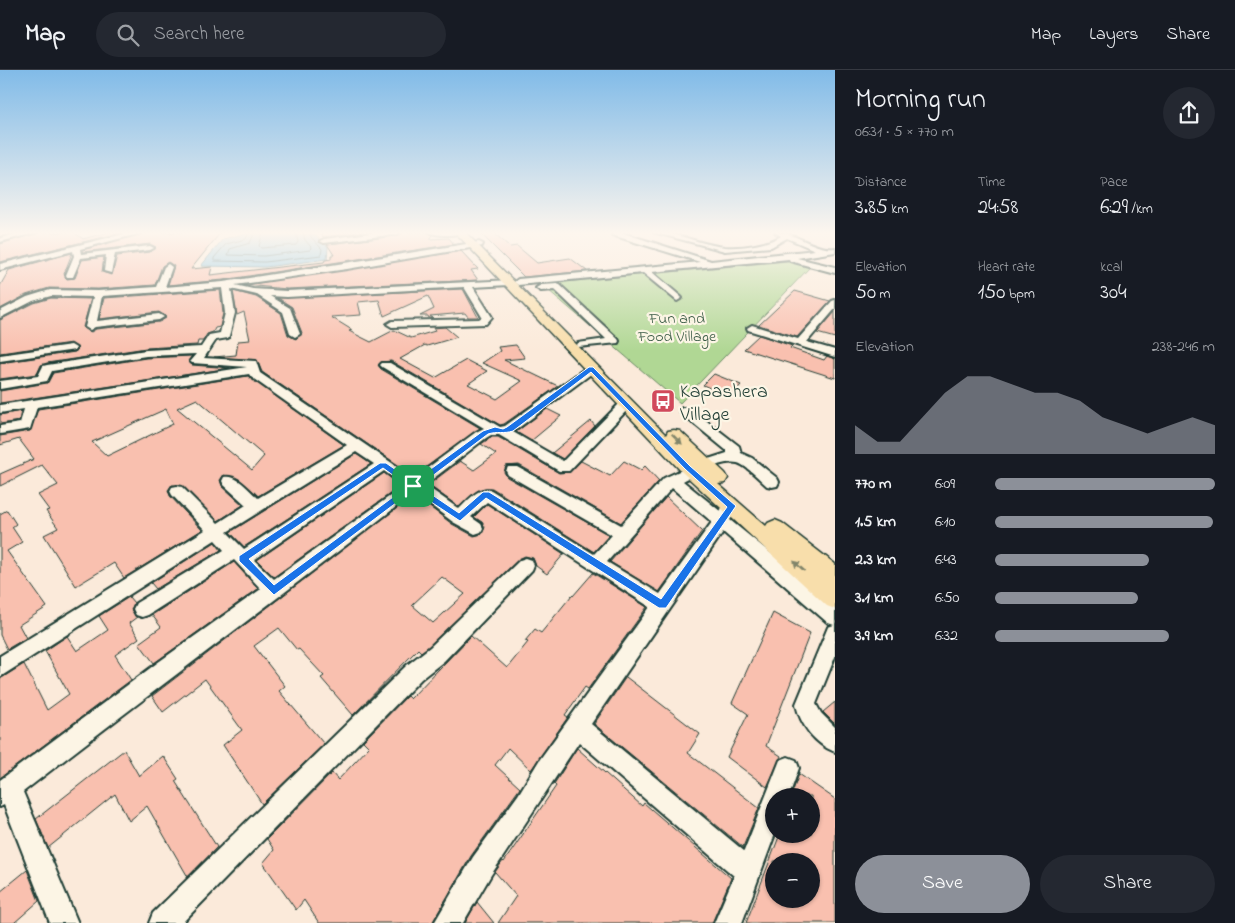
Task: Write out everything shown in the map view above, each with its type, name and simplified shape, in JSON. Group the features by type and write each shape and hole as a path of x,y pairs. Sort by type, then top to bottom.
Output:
{"main road":[{"path":"506,272 582,345 697,468 726,514 835,599"},
{"path":"518,284 591,369 626,404 697,468 835,577"}],"street":[{"path":"159,290 166,272"},
{"path":"0,315 42,295 56,293 98,294 226,285 235,282 314,272"},
{"path":"226,285 260,293 326,292 406,286 518,284 629,272"},
{"path":"647,272 678,298"},
{"path":"87,294 96,283"},
{"path":"518,284 557,287 614,341 582,345"},
{"path":"226,285 230,313 224,336 213,336 196,361 250,362 254,364 253,370 255,375 475,528"},
{"path":"392,324 482,322 487,317 467,285"},
{"path":"260,293 274,304 287,310 295,334"},
{"path":"98,294 91,326 159,317"},
{"path":"800,343 835,304"},
{"path":"752,328 835,354"},
{"path":"0,358 71,348"},
{"path":"0,385 43,379 47,368 146,353 204,350"},
{"path":"386,365 564,468 626,404"},
{"path":"64,923 5,792 164,670 274,591 481,435 510,429 591,369"},
{"path":"0,409 253,370"},
{"path":"0,430 25,426 32,404"},
{"path":"686,411 734,449 734,456"},
{"path":"0,667 216,531 356,446"},
{"path":"596,563 624,534 663,488 672,480 697,468 734,456 747,461 772,482"},
{"path":"142,609 239,555 383,465"},
{"path":"513,471 624,534"},
{"path":"672,480 726,514 835,617"},
{"path":"229,481 257,506"},
{"path":"177,491 274,591"},
{"path":"460,518 486,494 662,605"},
{"path":"448,923 482,866 577,726 726,514"},
{"path":"163,923 414,672 438,654 526,565"},
{"path":"835,633 806,704 811,718 835,740"},
{"path":"577,726 748,871"},
{"path":"780,788 788,768"},
{"path":"728,923 765,828"}],"green space":[{"name":"Fun and Food Village","path":"672,272 805,272 680,403 541,284"}],"building":[{"path":"8,272 65,272 67,279 75,278 77,272 102,272 112,275 113,272 160,272 155,285 98,289 49,288 26,295 0,309 0,286"},
{"path":"172,272 211,272 210,275 238,272 276,272 223,280 168,285"},
{"path":"329,272 472,272 478,280 287,289 245,285"},
{"path":"519,272 579,272 524,277"},
{"path":"463,289 478,317 468,317 465,313 430,316 433,318 420,316 434,309 428,296 384,316 379,300 358,302 361,315 331,317 352,330 349,331 371,342 394,330 411,338 435,331 433,328 445,327 457,337 425,345 400,359 435,378 466,360 487,371 468,384 497,399 522,381 482,363 500,351 498,347 516,345 525,358 504,360 558,386 500,425 391,361 381,362 378,365 381,369 480,428 414,476 262,372 257,360 214,357 236,355 238,341 250,340 244,312 237,315 233,291 256,297 281,313 288,335 296,339 302,333 292,307 278,298"},
{"path":"220,290 223,313 220,327 207,334 203,341 198,341 197,345 146,348 47,363 41,365 37,374 0,379 0,363 75,352 78,349 71,343 0,353 0,320 34,303 51,298 91,299 83,327 91,332 96,329 159,322 166,318 159,312 99,319 104,298"},
{"path":"795,291 830,301 797,337 759,325"},
{"path":"835,312 835,338 817,333"},
{"path":"759,335 792,346 790,348 824,360 827,356 835,359 835,378 744,349"},
{"path":"192,356 188,361 192,365 230,368 0,403 0,391 47,383 53,373 146,358"},
{"path":"714,374 741,385 730,397 703,385"},
{"path":"248,376 344,445 258,496 239,479 224,475 220,480 222,486 243,505 218,521 183,486 172,485 168,490 170,496 202,530 124,578 114,563 76,586 44,535 58,528 46,511 49,510 38,495 58,485 42,465 0,486 0,474 34,459 19,439 0,445 0,436 30,431 38,409","holes":["197,399 264,456 252,470 177,408","166,409 173,424 107,456 92,442"]},
{"path":"547,409 561,416 531,441 516,432"},
{"path":"21,411 19,421 0,424 0,415"},
{"path":"591,421 595,426 563,459 552,453"},
{"path":"492,437 498,437 559,473 570,472 581,461 610,476 624,461 641,470 645,466 659,481 621,523 519,465 506,466 504,472 507,477 609,535 594,552 492,488 477,491 459,507 428,485 460,461 474,470 496,454 481,444"},
{"path":"356,454 371,464 244,547 230,532"},
{"path":"384,473 401,486 274,577 257,560"},
{"path":"414,495 452,524 474,536 482,534 485,527 482,522 474,517 487,504 564,554 547,574 536,566 533,558 525,556 519,559 429,646 421,652 418,649 353,715 321,678 324,676 299,649 297,650 279,628 254,646 285,686 279,691 324,744 262,804 223,745 242,730 205,679 163,712 152,696","holes":["442,577 465,594 433,623 412,605"]},
{"path":"666,497 702,531 659,592 610,562"},
{"path":"7,510 16,524 12,527 22,542 7,551 47,607 19,625 26,638 7,649 0,635 0,514"},
{"path":"215,542 221,550 156,589 151,583"},
{"path":"234,562 258,589 154,663 139,643 161,627 152,615"},
{"path":"593,573 647,607 588,689 585,687 565,715 568,717 531,770 508,748 495,765 520,788 471,856 432,923 319,923 304,900 296,910 263,863 274,850 267,839 332,773 338,780 369,747 363,741 407,696 410,699 471,636 507,668 528,642 525,641 535,629 541,633"},
{"path":"129,597 134,603 131,610 137,617 129,623 139,638 115,655 131,680 0,778 0,679 24,664 47,710 69,694 45,651 67,636 77,651 108,630 99,616"},
{"path":"773,613 810,633 766,746 781,756 767,787 727,757 748,714 732,703"},
{"path":"626,677 700,734 688,753 759,808 743,847 594,724"},
{"path":"835,702 835,724 823,712"},
{"path":"577,748 642,806 644,803 731,878 712,923 498,923 516,896 495,872 504,862 556,786 554,784"},
{"path":"124,750 139,776 163,756 178,779 175,781 217,847 188,877 147,806 129,821 115,794 48,848 36,819"},
{"path":"799,774 819,788 794,788"},
{"path":"820,789 835,799 835,923 746,923 765,873 765,908 820,908 820,853 773,853 777,843 820,843"},
{"path":"27,870 39,901 14,923 0,923 0,892"},
{"path":"477,902 494,923 465,923"}],"place":[{"name":"Kapashera Village","path":"663,401"}],"route":[{"path":"413,486 274,591 242,559 383,465 413,486 460,518 486,494 662,605 732,506 687,467 591,369 507,431 495,429 485,432 413,486"}]}
